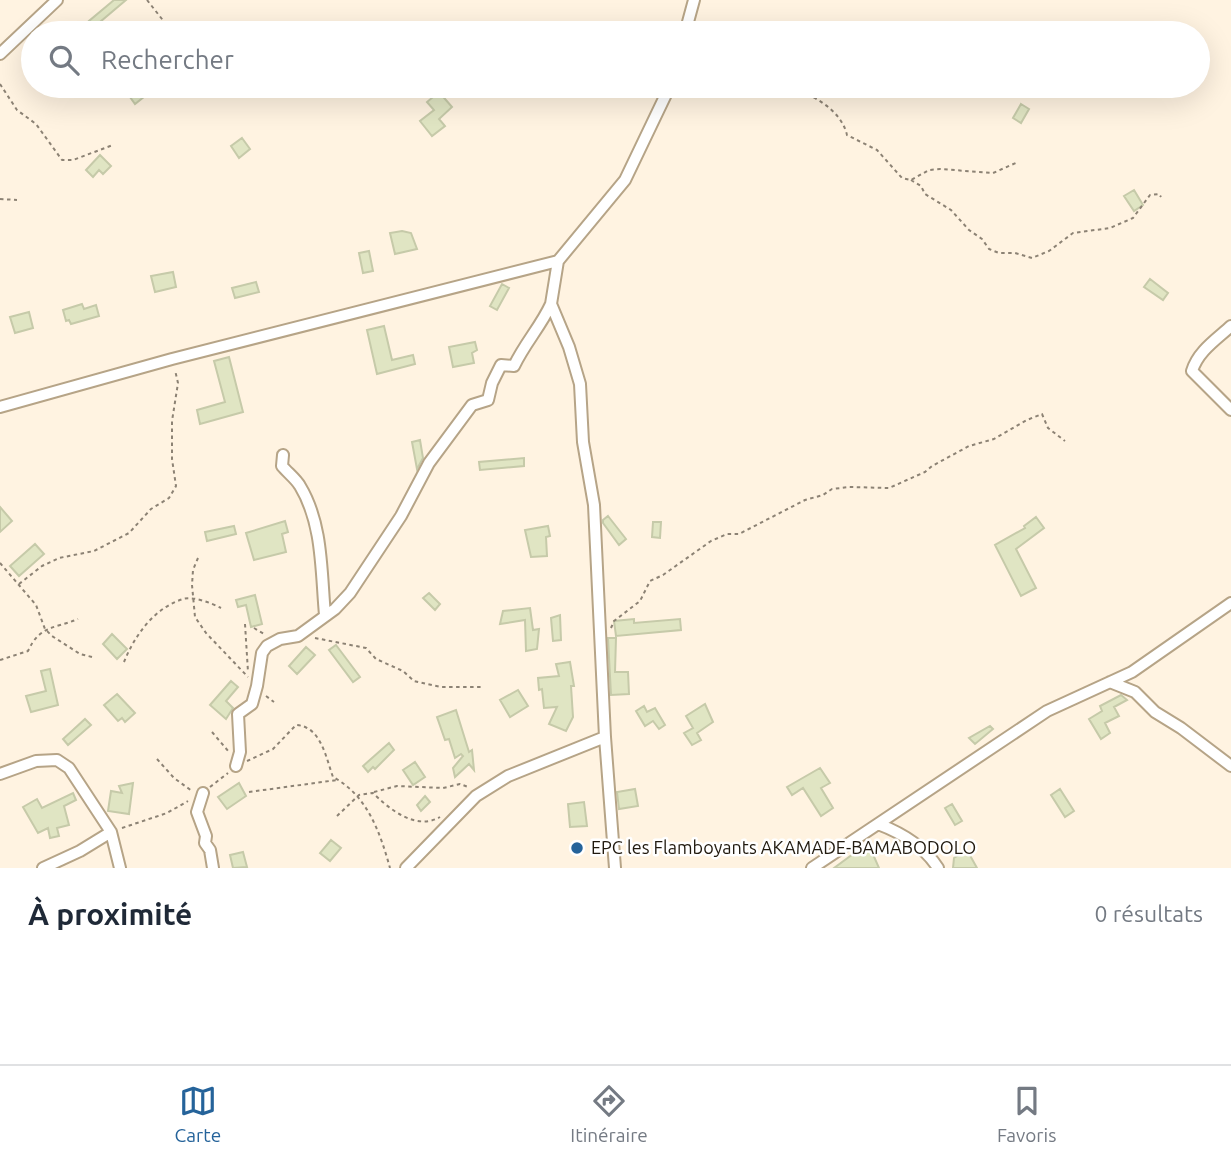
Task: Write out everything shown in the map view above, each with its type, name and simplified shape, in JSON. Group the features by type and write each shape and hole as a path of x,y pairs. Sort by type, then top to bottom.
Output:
{"street":[{"path":"35,21 57,0"},
{"path":"688,21 694,0"},
{"path":"0,54 21,34"},
{"path":"237,763 240,752 238,715 252,704 262,653 267,646 280,639 298,636 335,609 350,593 401,516 429,463 471,405 488,400 492,383 501,365 514,366 524,345 543,322 551,304 558,261 625,180 664,98"},
{"path":"0,407 172,359 558,261"},
{"path":"551,304 569,347 580,384 583,442 594,505 605,737 615,868"},
{"path":"1231,326 1211,342 1199,356 1192,371 1231,410"},
{"path":"282,455 282,466 299,484 319,543 325,615"},
{"path":"812,868 1047,711 1132,672 1231,603"},
{"path":"1110,682 1135,692 1155,712 1231,766"},
{"path":"406,868 485,790 508,775 605,737"},
{"path":"0,774 36,761 57,760 69,768 111,832 120,868"},
{"path":"201,795 197,812 213,868"},
{"path":"878,824 898,831 911,840 931,857 938,868"},
{"path":"43,868 80,851 111,832"}],"path":[{"path":"147,0 164,21"},
{"path":"0,84 17,110 36,124 62,160 73,160 114,145"},
{"path":"816,98 839,118 846,135 877,150 902,178 921,186 925,194 951,210 989,249 999,253 1015,253 1032,258 1049,251 1073,233 1110,228 1133,218 1150,195 1159,194 1161,197"},
{"path":"911,180 929,170 993,173 1018,162"},
{"path":"0,199 17,200"},
{"path":"19,584 42,566 59,558 94,551 129,533 151,509 169,498 176,486 172,459 172,410 178,383 172,359"},
{"path":"610,631 614,621 640,601 650,581 663,575 711,541 727,534 739,534 805,500 823,495 832,489 890,488 925,472 970,446 994,439 1027,419 1042,414 1048,428 1065,441"},
{"path":"198,558 193,570 192,600 199,624 274,702"},
{"path":"0,563 36,605 46,629 64,646 92,657"},
{"path":"124,662 144,625 169,606 185,598 206,601 221,608"},
{"path":"0,660 28,652 35,638 46,629 78,619"},
{"path":"245,624 248,677"},
{"path":"298,636 340,644 356,644 366,648 376,659 403,671 414,681 441,687 482,687"},
{"path":"111,832 167,813 201,795 237,763 273,750 296,725 305,725 317,736 333,777 359,795 380,834 390,868"},
{"path":"212,732 237,763"},
{"path":"157,759 174,778 201,795"},
{"path":"248,792 338,780"},
{"path":"337,816 359,795 397,786 443,788 460,784 485,790"},
{"path":"373,793 389,810 414,820 433,821 445,814"}],"building":[{"path":"114,0 126,0 101,21 89,21"},
{"path":"131,98 142,98 135,104"},
{"path":"432,98 444,98 452,107 439,119 445,126 432,136 420,121 434,110 427,102"},
{"path":"1021,104 1029,109 1021,123 1013,118"},
{"path":"242,138 250,149 239,158 231,146"},
{"path":"100,155 111,166 103,174 99,170 93,177 86,170"},
{"path":"1134,190 1143,205 1134,211 1124,196"},
{"path":"390,233 411,233 417,249 395,254"},
{"path":"369,251 373,271 363,273 359,253"},
{"path":"173,272 176,287 155,292 151,276"},
{"path":"1150,279 1168,293 1163,300 1144,287"},
{"path":"256,282 259,292 235,298 232,288"},
{"path":"502,284 509,288 497,310 490,306"},
{"path":"82,304 84,309 96,305 99,316 71,324 69,320 66,321 63,310"},
{"path":"29,312 33,328 15,333 10,317"},
{"path":"384,326 392,360 413,355 415,364 377,374 367,330"},
{"path":"475,342 477,350 472,353 474,363 453,367 449,347"},
{"path":"229,357 243,412 200,424 197,410 225,402 214,361"},
{"path":"420,440 423,458 417,469 412,442"},
{"path":"524,458 524,466 480,470 479,462"},
{"path":"0,507 12,521 0,532"},
{"path":"608,516 626,539 619,545 603,523"},
{"path":"1036,517 1044,528 1016,549 1036,588 1021,596 995,545 1025,528 1024,526"},
{"path":"285,521 288,532 282,534 286,552 254,560 246,533"},
{"path":"653,522 661,522 660,538 652,537"},
{"path":"234,526 236,534 207,541 205,532"},
{"path":"548,526 550,536 546,537 547,556 531,557 525,530"},
{"path":"35,544 44,554 19,576 10,566"},
{"path":"429,593 440,604 435,610 423,598"},
{"path":"255,595 262,624 251,627 246,605 238,607 236,600"},
{"path":"530,608 533,630 539,629 537,649 526,651 525,620 500,624 503,611"},
{"path":"560,615 561,640 553,641 551,618"},
{"path":"634,619 634,623 680,619 681,630 616,636 614,621"},
{"path":"112,634 127,649 117,659 103,644"},
{"path":"608,638 616,638 615,672 628,672 629,694 611,695"},
{"path":"336,645 360,677 353,682 329,650"},
{"path":"306,647 315,655 297,674 289,666"},
{"path":"570,662 574,686 571,686 573,717 566,731 549,724 557,707 544,708 538,678 559,676 556,664"},
{"path":"50,669 58,705 31,712 26,696 46,691 41,671"},
{"path":"231,681 238,687 226,701 233,708 226,719 210,705"},
{"path":"518,690 528,706 510,717 500,700"},
{"path":"117,694 135,713 125,722 122,718 118,721 104,705"},
{"path":"1121,695 1127,700 1114,707 1119,716 1105,723 1110,733 1101,739 1089,719 1102,711 1100,706"},
{"path":"705,704 713,722 697,733 701,740 692,745 684,733 693,728 686,716"},
{"path":"644,706 647,712 655,708 665,725 659,729 653,721 645,726 636,711"},
{"path":"456,710 469,752 472,750 474,770 469,764 455,777 453,768 463,756 461,754 455,758 449,739 445,740 437,717"},
{"path":"85,719 91,725 68,745 63,739"},
{"path":"990,726 993,729 975,744 969,738"},
{"path":"389,743 394,750 375,769 373,767 368,772 363,766"},
{"path":"415,762 425,777 413,785 403,770"},
{"path":"820,768 830,783 821,788 833,808 821,816 803,788 792,795 787,787"},
{"path":"133,783 129,814 108,811 111,791 122,793 119,786"},
{"path":"239,783 246,796 227,809 218,797"},
{"path":"635,789 638,806 619,809 617,792"},
{"path":"1060,789 1074,811 1065,817 1051,795"},
{"path":"73,793 76,800 64,806 69,825 57,828 59,836 50,838 48,828 38,833 23,807 37,799 42,808"},
{"path":"425,796 430,802 421,811 417,805"},
{"path":"584,802 587,826 570,827 568,804"},
{"path":"952,804 962,821 955,825 945,808"},
{"path":"331,840 341,848 330,861 320,853"},
{"path":"868,843 879,868 834,868"},
{"path":"967,850 977,868 953,868 954,858"},
{"path":"243,852 247,867 233,868 230,855"}],"place":[{"name":"EPC les Flamboyants AKAMADE-BAMABODOLO","path":"577,848"}]}
